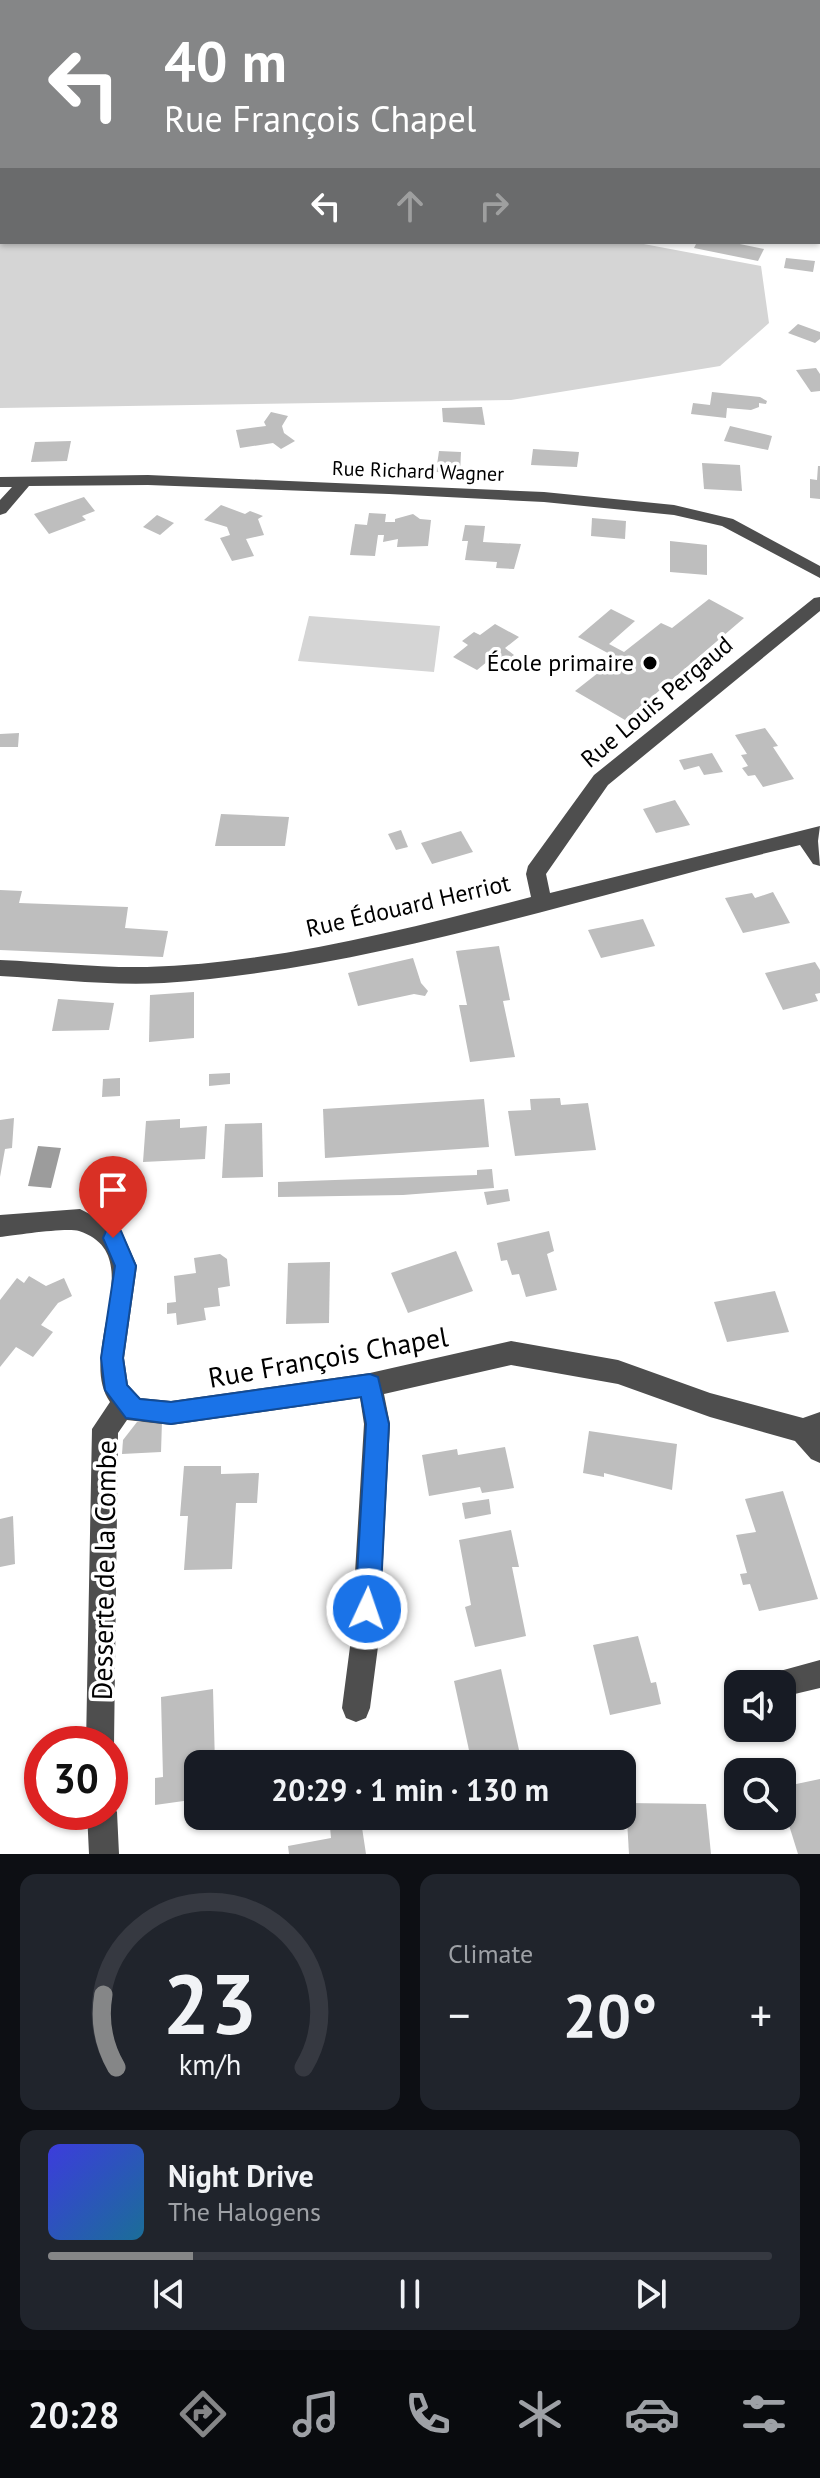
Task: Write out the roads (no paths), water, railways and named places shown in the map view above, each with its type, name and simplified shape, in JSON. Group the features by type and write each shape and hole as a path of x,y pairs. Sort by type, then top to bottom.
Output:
{"street":[{"name":"Rue Richard Wagner","path":"0,482 148,480 405,489 529,496 674,510 727,522 820,573"},
{"path":"0,510 25,481"},
{"name":"Rue Louis Pergaud","path":"542,902 536,874 542,858 601,780 820,602"},
{"path":"812,834 820,859"},
{"name":"Rue Édouard Herriot","path":"0,968 117,977 232,967 308,956 542,902 812,834"},
{"path":"0,1226 80,1219 113,1238 125,1266 112,1358 116,1390 125,1402"},
{"name":"Rue François Chapel","path":"125,1402 134,1410 171,1413 370,1385 511,1353 618,1372 710,1405 814,1435"},
{"path":"356,1708 365,1639 377,1424 370,1385"},
{"name":"Desserte de la Combe","path":"100,1726 105,1429 125,1402"},
{"path":"796,1680 820,1674"},
{"path":"103,1830 104,1854"}],"place":[{"name":"École primaire","path":"650,663"}]}
